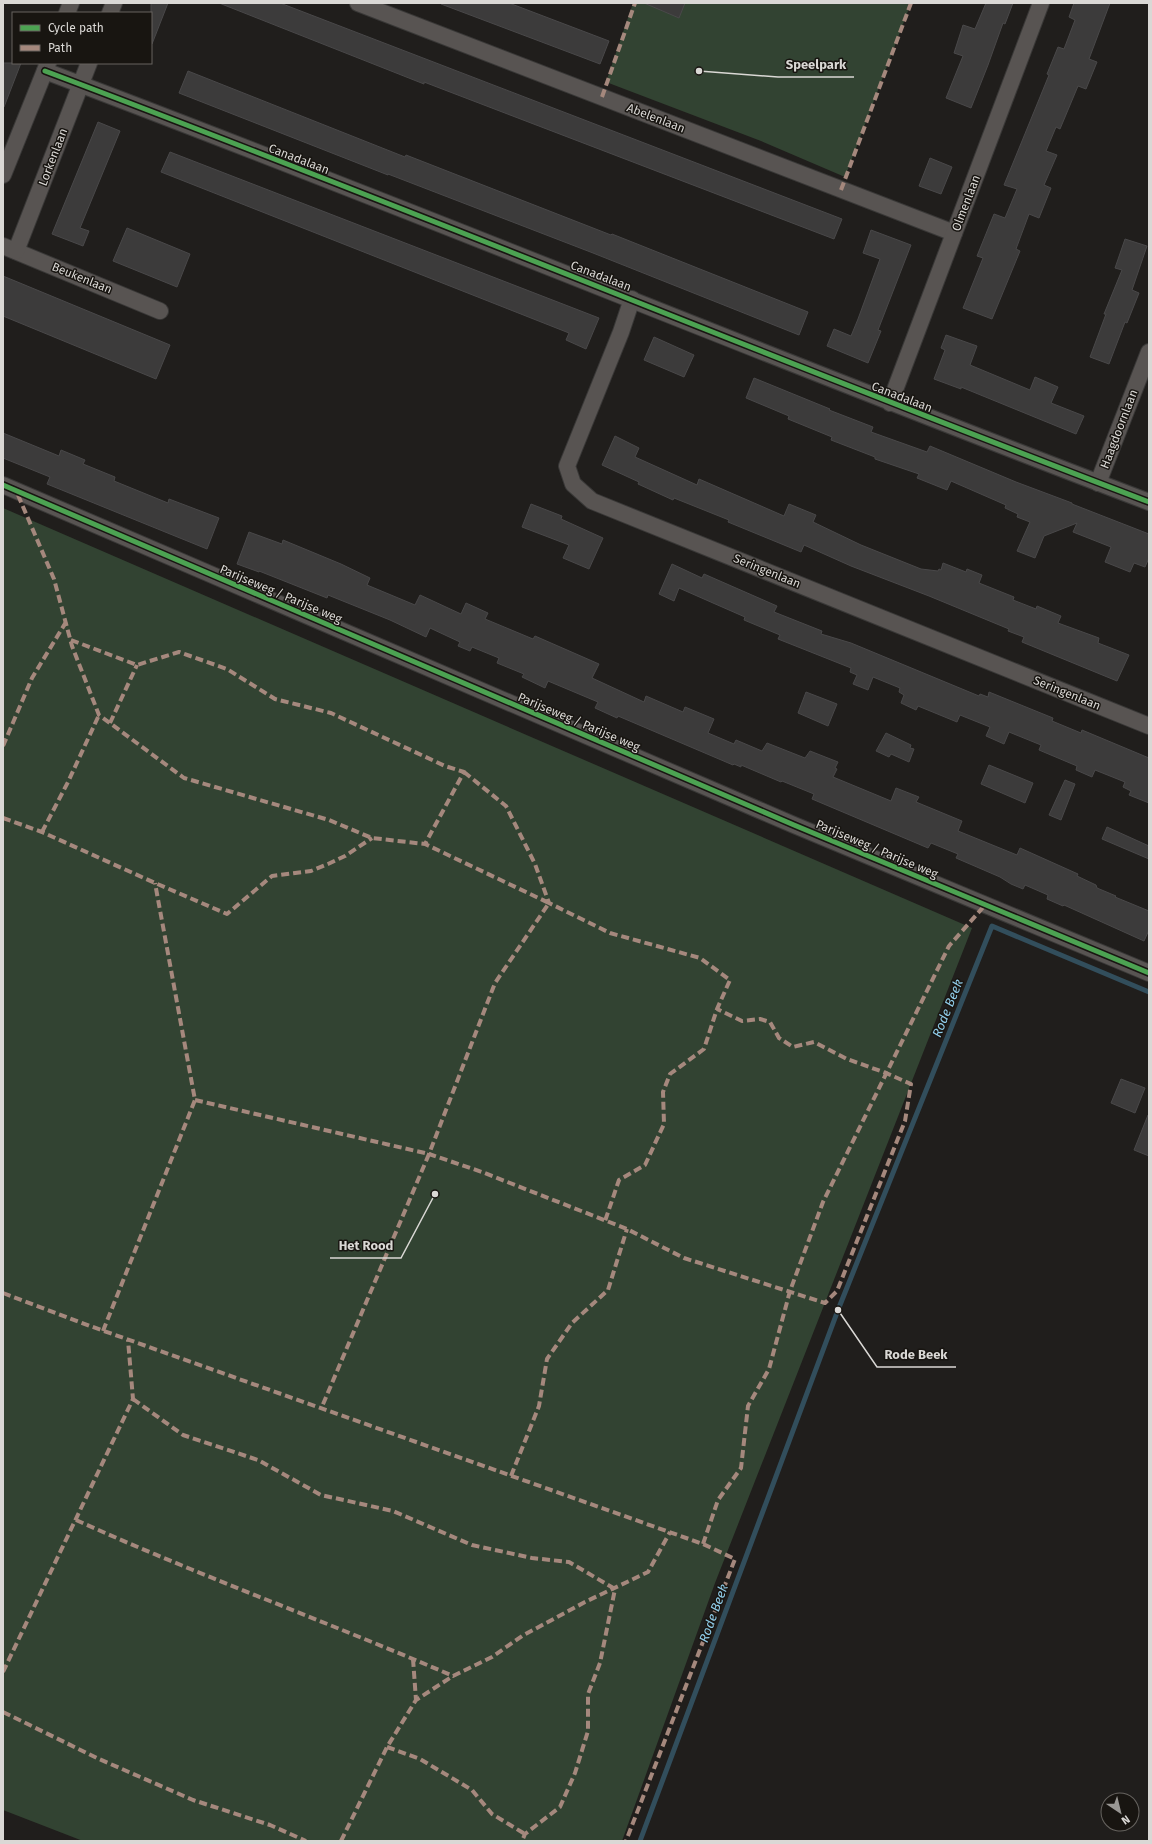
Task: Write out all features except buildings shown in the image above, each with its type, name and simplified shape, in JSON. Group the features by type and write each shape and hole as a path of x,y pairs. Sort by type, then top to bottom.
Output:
{"street":[{"name":"Abelenlaan","path":"358,3 954,233"},
{"name":"Olmenlaan","path":"890,403 1041,3"},
{"name":"Lorkenlaan","path":"10,249 89,64"},
{"name":"Canadalaan","path":"46,67 80,85 632,299 890,403 1149,502"},
{"path":"3,175 46,67"},
{"name":"Beukenlaan","path":"10,249 160,311"},
{"name":"Seringenlaan","path":"632,299 621,332 567,466 572,484 592,501 1149,726"},
{"name":"Haagdoornlaan","path":"1098,483 1149,352"},
{"name":"Parijseweg / Parijse weg","path":"3,485 787,822 1149,973"}],"green space":[{"path":"633,3 911,3 845,177 761,141 606,82"},
{"path":"3,508 972,928 715,1583 622,1841 83,1841 3,1810"}],"waterway":[{"name":"Rode Beek","path":"640,1841 838,1310 992,926 1149,992"}],"marked path":[{"path":"602,97 635,3"},
{"path":"841,190 911,3"},
{"path":"18,495 54,579 72,646 99,715 184,778 329,820 372,838 425,844 549,903 495,983 429,1154 482,1172 627,1229 684,1258 825,1303 837,1291 905,1121 911,1084 847,1059 814,1042 793,1047 779,1038 770,1022 760,1019 742,1021 717,1009"},
{"path":"3,746 32,678 66,622"},
{"path":"71,640 137,665 179,652 227,669 275,699 331,713 445,766 464,772 425,844"},
{"path":"110,723 137,665"},
{"path":"42,832 68,782 99,715"},
{"path":"464,772 506,806 535,864 549,903 610,933 700,958 730,980 717,1009 704,1049 670,1074 663,1092 664,1124 645,1165 619,1180 605,1221"},
{"path":"3,818 42,832 227,914 272,876 311,871 345,856 372,838"},
{"path":"103,1331 195,1100 155,883"},
{"path":"703,1544 718,1500 741,1468 748,1406 769,1369 790,1291 823,1202 949,946 985,905"},
{"path":"195,1100 429,1154 321,1409"},
{"path":"511,1476 539,1406 547,1359 572,1323 608,1290 627,1229"},
{"path":"3,1293 90,1326 703,1544 735,1559 626,1841"},
{"path":"3,1672 133,1399 128,1340"},
{"path":"133,1399 183,1435 258,1460 321,1495 393,1511 472,1545 532,1558 569,1562 615,1589 600,1663 588,1694 588,1731 575,1773 560,1807 525,1834 522,1841"},
{"path":"76,1520 123,1541 453,1676 492,1657 522,1636 585,1602 648,1572 670,1532"},
{"path":"413,1659 416,1700"},
{"path":"341,1841 387,1747 416,1700 453,1676"},
{"path":"3,1712 99,1759 193,1800 270,1825 306,1841"},
{"path":"387,1747 420,1759 472,1790 492,1814 525,1834"}],"cycle path":[{"path":"45,71 322,177 872,395 1149,502"},
{"path":"3,485 794,825 1149,973"}],"place":[{"name":"Speelpark","path":"699,71"},
{"name":"Het Rood","path":"435,1194"},
{"name":"Rode Beek","path":"838,1310"}]}
